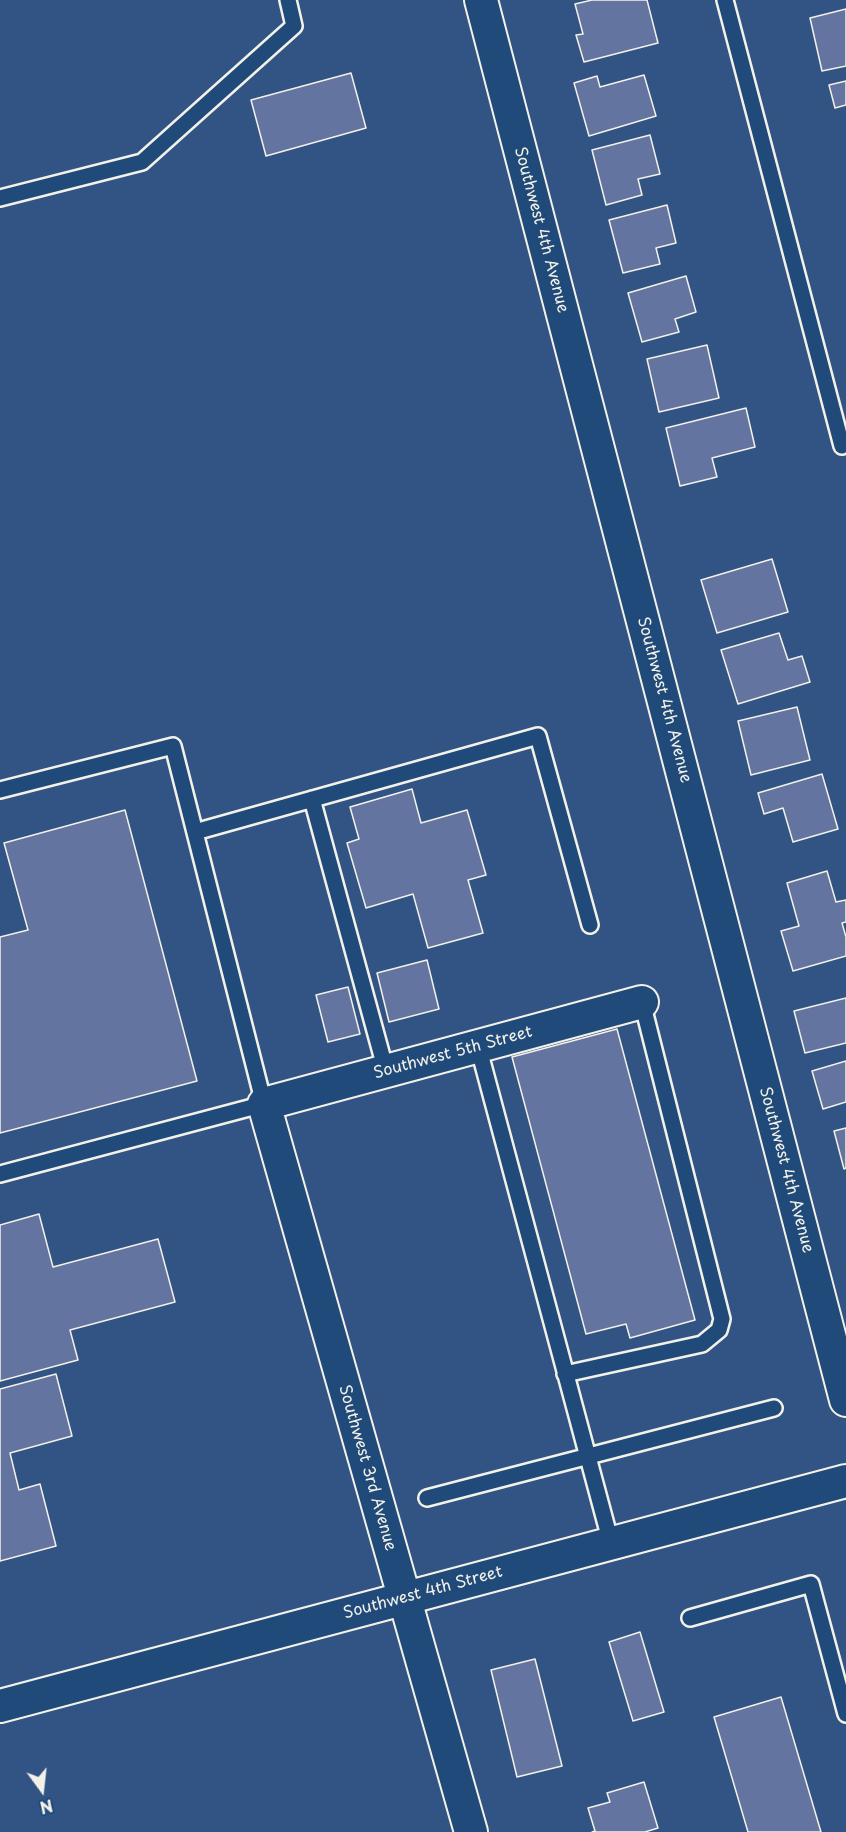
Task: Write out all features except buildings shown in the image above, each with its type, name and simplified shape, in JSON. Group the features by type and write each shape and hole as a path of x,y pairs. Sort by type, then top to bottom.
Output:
{"street":[{"name":"Southwest 4th Avenue","path":"481,0 846,1400"},
{"name":"Southwest 5th Street","path":"264,1104 642,1002"},
{"name":"Southwest 3rd Avenue","path":"264,1104 471,1832"},
{"name":"Southwest 4th Street","path":"0,1706 846,1481"}],"lane":[{"path":"0,198 142,162 294,26 288,0"},
{"path":"725,0 842,446"},
{"path":"195,832 538,736 590,925"},
{"path":"0,790 173,746 264,1104 0,1174"},
{"path":"312,799 386,1071"},
{"path":"565,1374 702,1344 719,1330 722,1319 642,1002"},
{"path":"478,1046 611,1543"},
{"path":"427,1498 774,1408"},
{"path":"690,1618 811,1584 846,1714"}]}
